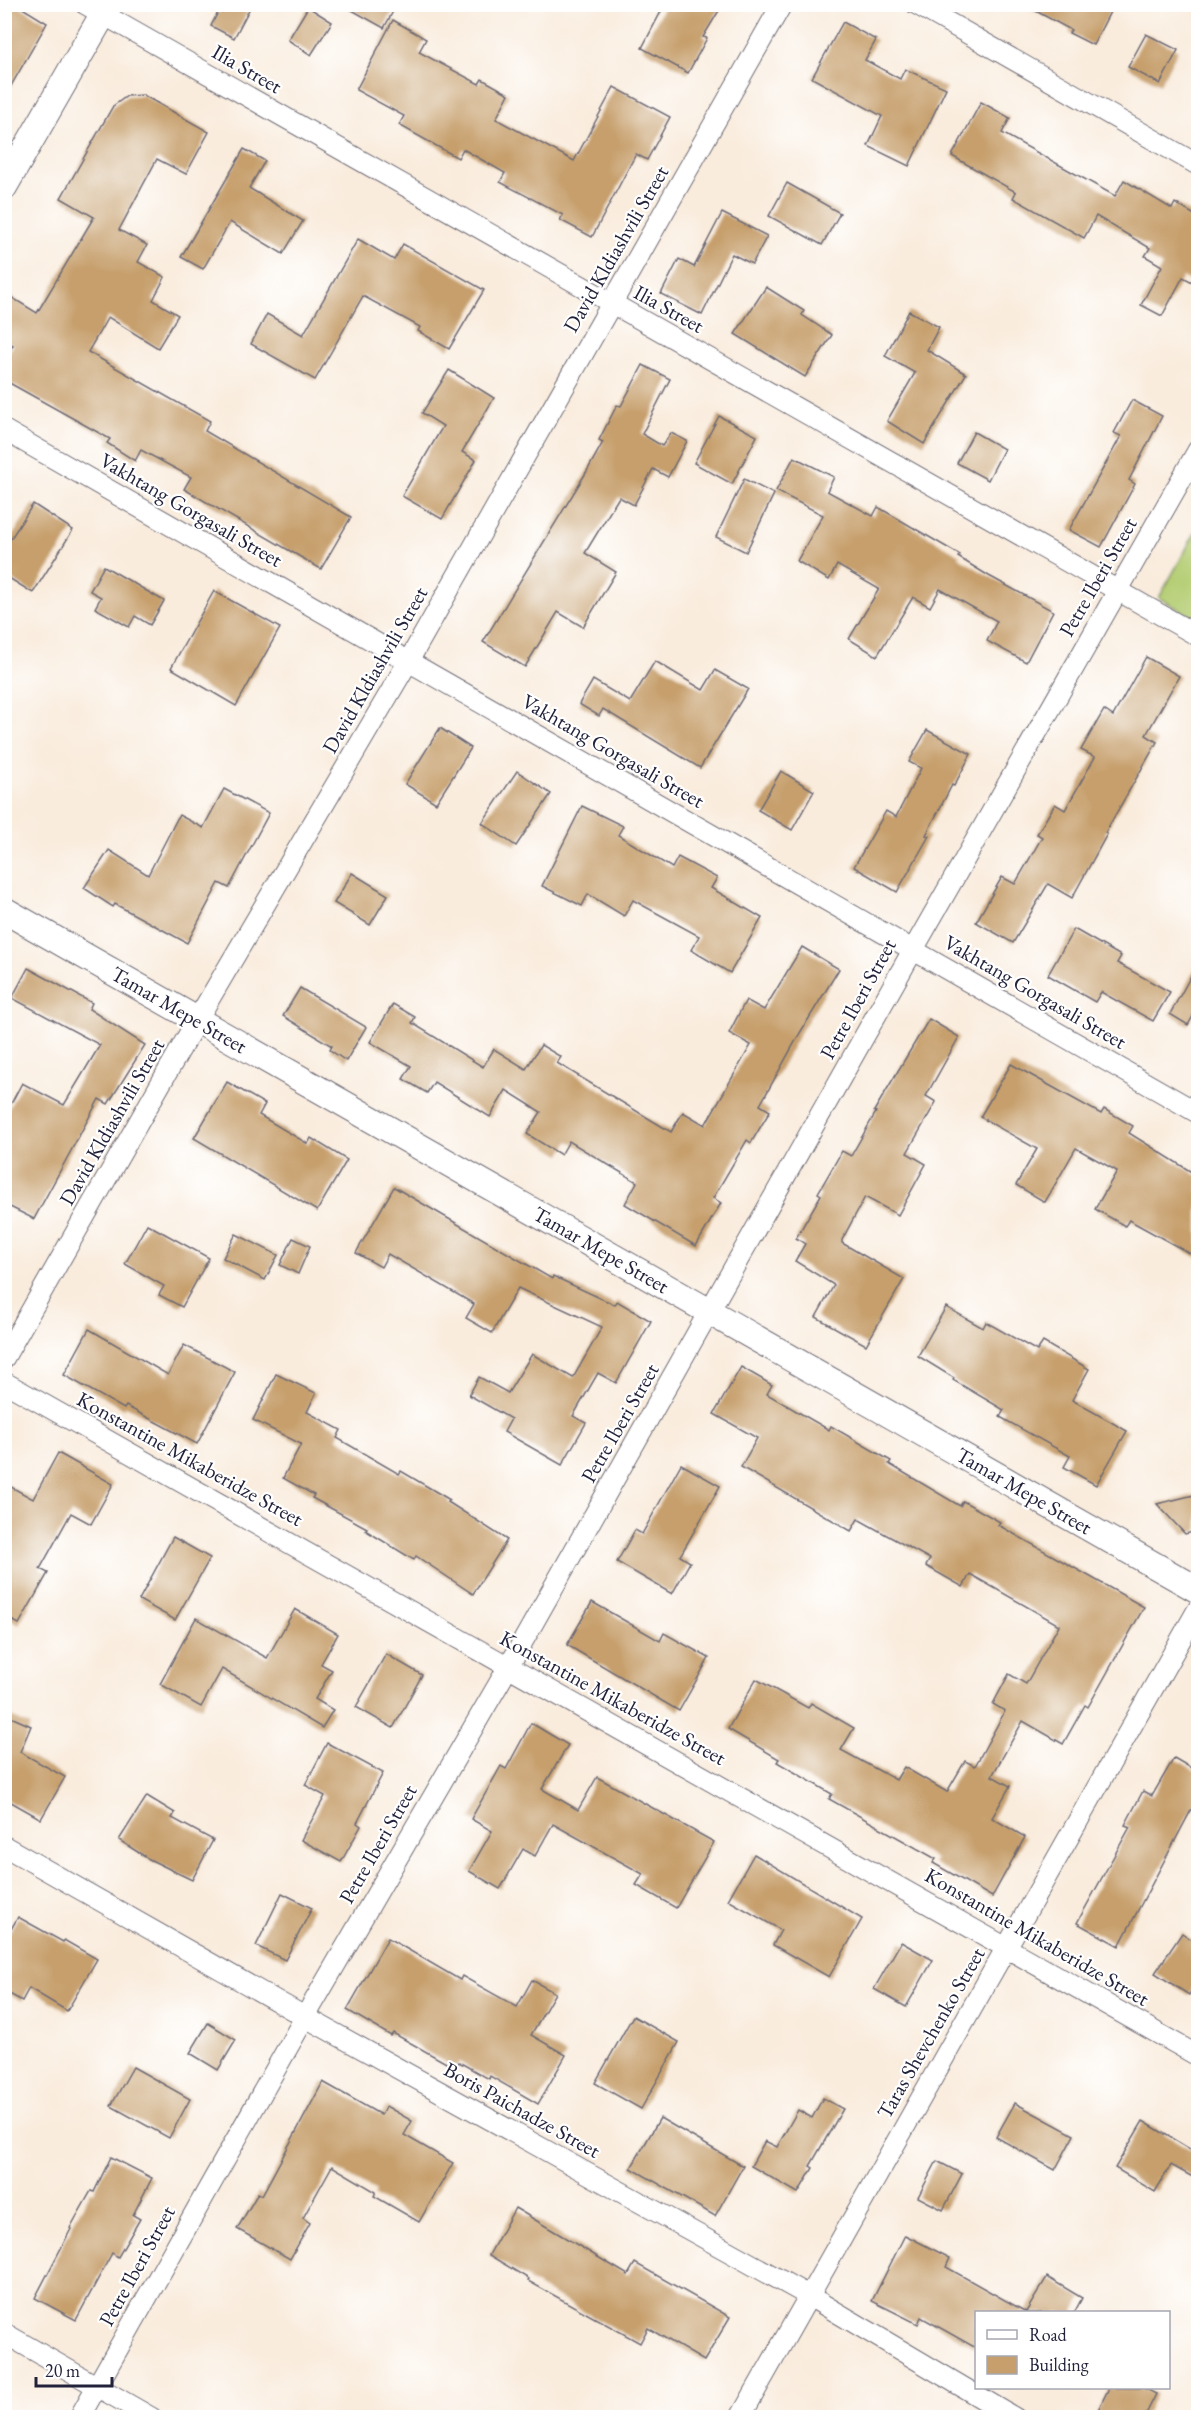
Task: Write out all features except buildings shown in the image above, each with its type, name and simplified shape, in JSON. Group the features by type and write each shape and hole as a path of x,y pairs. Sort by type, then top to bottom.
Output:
{"street":[{"name":"David Kldiashvili Street","path":"4,1358 198,1020 408,662 782,4"},
{"path":"916,4 1198,165"},
{"name":"Ilia Street","path":"99,8 612,304 1198,636"},
{"path":"4,187 99,8"},
{"name":"Vakhtang Gorgasali Street","path":"4,430 1198,1113"},
{"name":"Petre Iberi Street","path":"79,2418 304,2017 509,1666 1198,450"},
{"name":"Tamar Mepe Street","path":"4,910 1198,1590"},
{"name":"Konstantine Mikaberidze Street","path":"4,1382 1198,2056"},
{"name":"Taras Shevchenko Street","path":"740,2418 1198,1609"},
{"name":"Boris Paichadze Street","path":"4,1846 304,2017 809,2296 1015,2418"},
{"path":"4,2333 152,2418"}],"green space":[{"path":"1198,528 1198,620 1159,598"}]}
